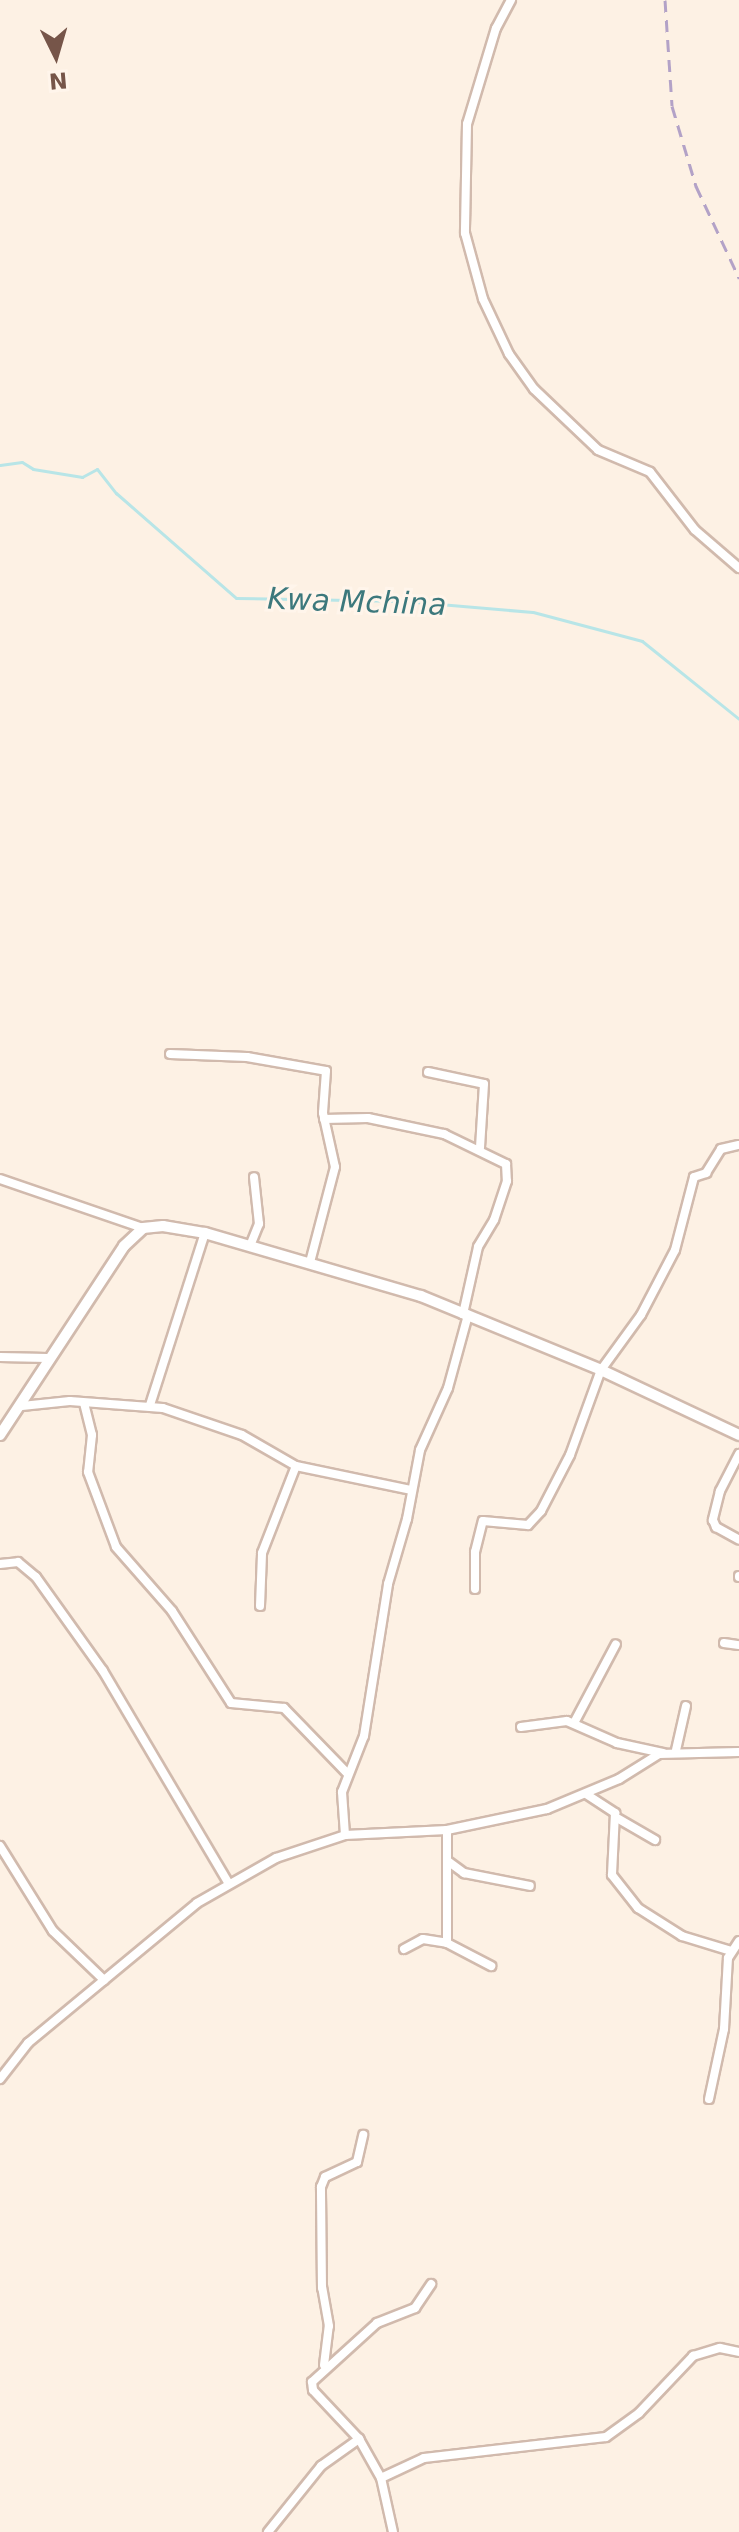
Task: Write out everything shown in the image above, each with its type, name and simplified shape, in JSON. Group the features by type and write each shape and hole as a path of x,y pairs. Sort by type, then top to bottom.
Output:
{"street":[{"path":"511,0 496,28 467,124 465,233 483,299 509,354 534,389 598,450 650,472 695,530 739,568"},
{"path":"170,1054 247,1057 322,1068 328,1076 324,1119 335,1167 310,1262"},
{"path":"428,1072 484,1084 480,1148"},
{"path":"324,1119 398,1123 480,1148 502,1159 509,1175 494,1220 478,1247 448,1388 423,1440 388,1584 364,1736 347,1773 341,1801 345,1835"},
{"path":"475,1589 475,1552 483,1521 528,1525 541,1511 570,1455 601,1370 641,1315 675,1250 694,1177 706,1173 723,1148 739,1145"},
{"path":"250,1246 259,1224 254,1177"},
{"path":"0,1179 143,1228 205,1233 310,1262 465,1315 601,1370 739,1435"},
{"path":"0,1435 22,1406 47,1358 124,1246 143,1228"},
{"path":"150,1405 205,1233"},
{"path":"0,1357 47,1358"},
{"path":"22,1406 84,1403 150,1405 242,1435 296,1466 411,1490"},
{"path":"84,1403 92,1435 88,1472 116,1547 172,1611 231,1703 284,1708 347,1773"},
{"path":"739,1454 720,1491 713,1520 739,1540"},
{"path":"260,1606 262,1553 296,1466"},
{"path":"0,1564 18,1562 36,1577 103,1671 228,1882"},
{"path":"724,1643 739,1645"},
{"path":"574,1723 616,1644"},
{"path":"676,1750 686,1706"},
{"path":"521,1727 553,1721 574,1723 617,1743 663,1753"},
{"path":"0,2079 20,2051 228,1882 302,1847 345,1835 447,1830 547,1809 586,1794 663,1753 676,1750 739,1752"},
{"path":"586,1794 617,1818 655,1840"},
{"path":"617,1818 611,1868 616,1883 662,1925 731,1951"},
{"path":"447,1830 447,1943"},
{"path":"0,1846 53,1931 104,1980"},
{"path":"449,1862 464,1873 530,1886"},
{"path":"404,1949 423,1939 447,1943 491,1966"},
{"path":"709,2099 724,2029 722,1997 731,1951 739,1941"},
{"path":"324,2365 329,2326 322,2288 321,2187 325,2177 357,2162 363,2135"},
{"path":"393,2532 381,2478 359,2439 313,2390 313,2378 324,2365 377,2323 415,2308 431,2284"},
{"path":"381,2478 424,2458 606,2437 639,2413 693,2356 720,2348 739,2352"},
{"path":"268,2532 321,2466 359,2439"}],"waterway":[{"name":"Kwa Mchina","path":"0,465 22,462 33,469 82,477 97,469 116,493 236,598 404,601 533,612 642,641 739,719"}],"railway":[{"path":"665,0 672,106 696,186 739,278"}]}
